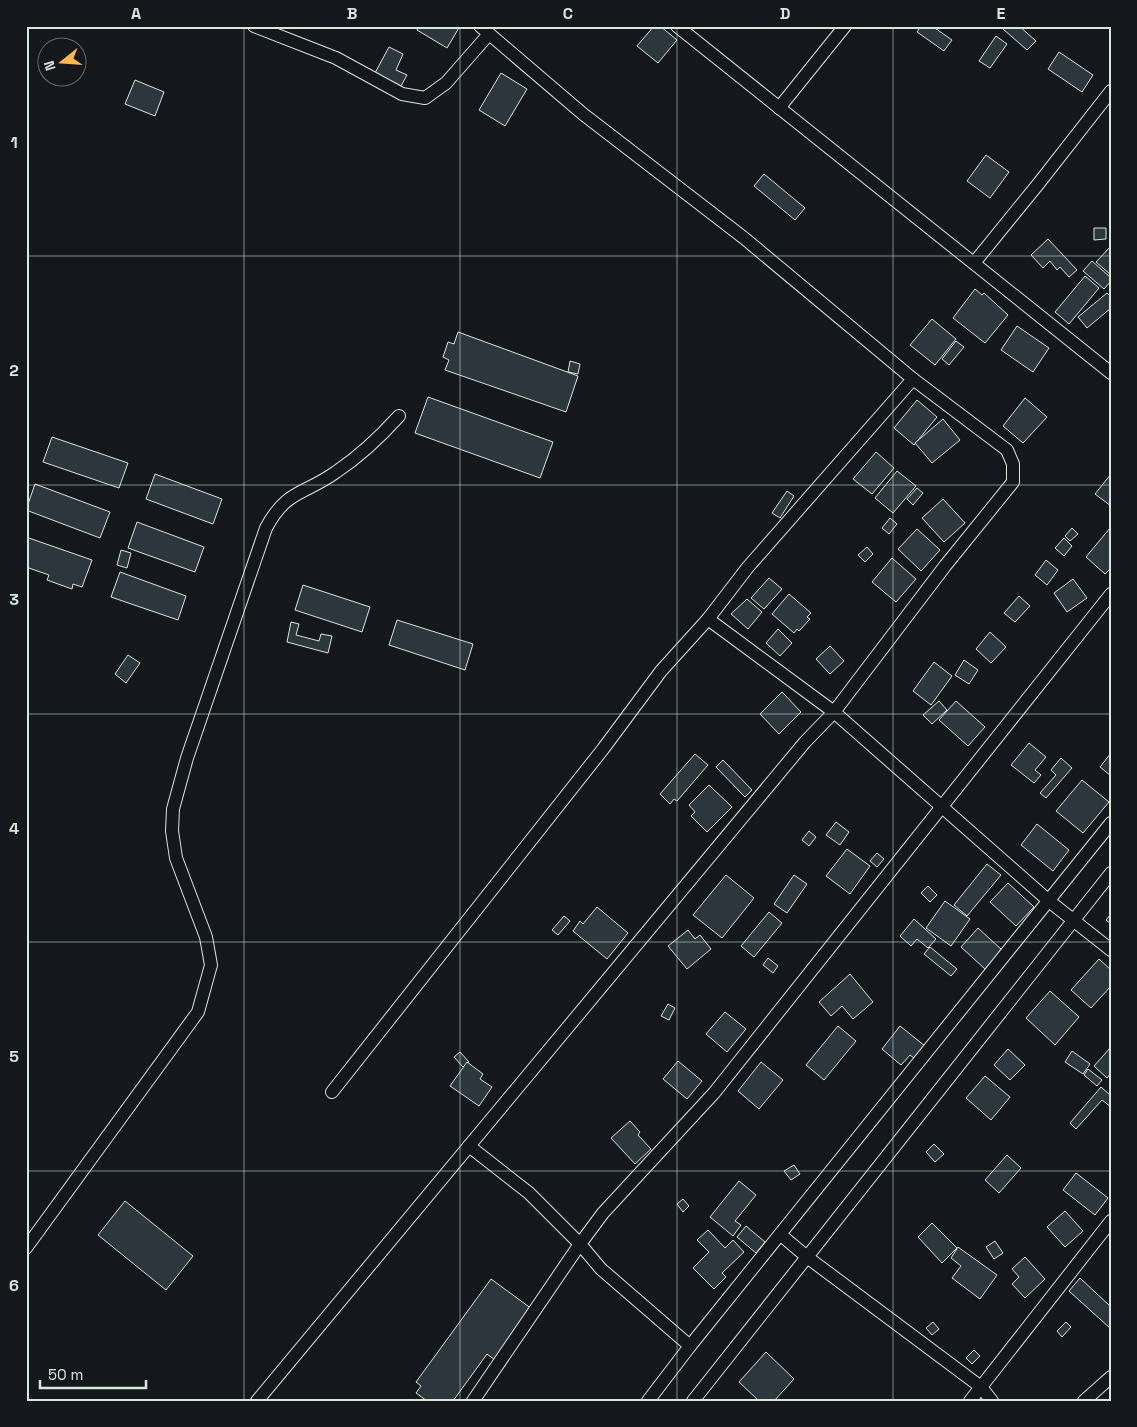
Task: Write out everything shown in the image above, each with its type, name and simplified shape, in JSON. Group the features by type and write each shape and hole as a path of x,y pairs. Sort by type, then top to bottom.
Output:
{"street":[{"path":"254,26 336,58 402,94 425,98 446,83 484,30 583,114 752,244 913,379 1007,450 1013,464 1013,482 945,566 834,712 799,749 257,1401"},
{"path":"677,26 1111,373"},
{"path":"779,108 845,26"},
{"path":"974,263 1040,183 1111,90"},
{"path":"332,1092 603,749 661,671 708,619 748,567 913,379"},
{"path":"26,1248 154,1071 177,1043 200,1005 211,965 206,937 176,858 172,831 173,809 186,758 266,528 275,511 288,498 335,474 369,448 400,416"},
{"path":"473,1401 603,1213 714,1092 1111,594"},
{"path":"708,619 834,712 1049,901 1111,950"},
{"path":"648,1401 690,1346 1111,823"},
{"path":"693,1401 1111,873"},
{"path":"469,1146 529,1193 602,1269 690,1346"},
{"path":"970,1401 1111,1221"},
{"path":"781,1235 807,1258 982,1387 992,1401"},
{"path":"1084,1401 1111,1377"}],"building":[{"path":"419,26 460,26 447,48 417,30"},
{"path":"654,26 660,26 677,40 658,63 637,46"},
{"path":"921,26 932,26 952,40 944,51 917,32"},
{"path":"1006,26 1019,26 1036,41 1027,50 1003,29"},
{"path":"996,36 1007,44 990,68 979,61"},
{"path":"389,47 403,54 396,70 407,75 401,86 375,73"},
{"path":"1059,52 1093,75 1082,92 1048,69"},
{"path":"501,73 527,89 505,126 479,110"},
{"path":"135,80 164,92 155,116 125,104"},
{"path":"986,155 1009,172 990,198 967,181"},
{"path":"764,174 805,208 795,220 754,186"},
{"path":"1094,228 1106,228 1106,239 1094,240"},
{"path":"1048,239 1077,270 1069,277 1060,267 1057,270 1050,261 1043,268 1031,255"},
{"path":"1111,246 1111,275 1096,262"},
{"path":"1092,261 1111,278 1111,281 1104,289 1083,271"},
{"path":"1085,276 1099,288 1069,324 1055,312"},
{"path":"975,289 982,295 984,293 1008,315 985,343 953,318"},
{"path":"1107,293 1111,297 1111,308 1087,328 1078,317"},
{"path":"932,319 956,339 935,365 910,345"},
{"path":"1017,326 1049,348 1033,372 1001,350"},
{"path":"458,332 578,376 566,412 445,370 449,360 443,357 448,342 454,344"},
{"path":"956,341 964,347 949,365 942,359"},
{"path":"570,361 580,364 578,374 568,372"},
{"path":"428,397 553,442 540,478 415,433"},
{"path":"1025,398 1047,417 1023,443 1003,426"},
{"path":"917,400 937,417 914,445 894,428"},
{"path":"943,419 960,440 932,463 915,443"},
{"path":"52,437 128,463 119,488 43,462"},
{"path":"876,452 894,468 872,494 853,479"},
{"path":"897,471 916,486 893,513 875,498"},
{"path":"155,474 222,499 213,524 146,499"},
{"path":"1111,474 1111,506 1095,494"},
{"path":"35,484 110,512 100,538 26,510"},
{"path":"917,488 923,493 913,505 907,499"},
{"path":"787,491 794,496 780,518 772,513"},
{"path":"943,499 965,523 944,542 922,518"},
{"path":"890,518 897,524 889,534 882,528"},
{"path":"137,522 204,547 195,572 128,548"},
{"path":"1072,528 1078,534 1070,541 1065,536"},
{"path":"1110,528 1111,568 1105,574 1086,557"},
{"path":"917,529 940,550 921,571 898,549"},
{"path":"26,537 92,560 82,587 73,584 72,589 47,580 49,575 26,567"},
{"path":"1064,538 1072,546 1064,556 1055,548"},
{"path":"867,547 873,554 865,562 858,555"},
{"path":"121,550 131,553 127,568 117,565"},
{"path":"892,558 916,579 896,602 872,582"},
{"path":"1046,560 1058,570 1047,585 1035,575"},
{"path":"120,572 186,596 178,620 111,597"},
{"path":"769,578 782,589 764,609 751,598"},
{"path":"1073,579 1087,598 1067,612 1054,593"},
{"path":"303,585 370,607 362,632 295,610"},
{"path":"789,594 811,613 807,617 810,619 799,631 797,629 794,633 772,614"},
{"path":"1019,596 1030,606 1015,622 1004,613"},
{"path":"747,599 762,612 748,629 731,614"},
{"path":"397,620 473,644 465,670 389,645"},
{"path":"291,622 299,624 296,635 319,641 321,634 332,636 328,653 287,642"},
{"path":"778,629 792,643 780,656 766,643"},
{"path":"990,632 1006,647 991,663 976,649"},
{"path":"830,646 844,661 830,674 816,659"},
{"path":"128,655 140,663 126,683 115,674"},
{"path":"964,660 978,670 969,684 955,675"},
{"path":"934,662 952,676 931,705 913,691"},
{"path":"782,692 801,712 779,734 760,714"},
{"path":"939,701 947,710 932,724 923,715"},
{"path":"956,701 985,727 968,746 939,720"},
{"path":"1029,743 1046,757 1035,770 1041,775 1034,783 1011,765"},
{"path":"1111,753 1111,776 1100,767"},
{"path":"695,754 708,765 677,801 674,799 670,804 660,794"},
{"path":"1061,758 1072,768 1046,798 1040,793 1056,775 1051,770"},
{"path":"723,760 752,790 745,797 716,767"},
{"path":"1082,780 1109,802 1083,833 1056,811"},
{"path":"709,785 732,807 707,832 691,816 695,812 689,805"},
{"path":"836,822 849,832 840,845 826,835"},
{"path":"1037,824 1069,850 1053,871 1021,845"},
{"path":"809,831 816,837 809,846 802,840"},
{"path":"847,849 870,866 850,894 826,876"},
{"path":"877,853 884,859 877,867 870,861"},
{"path":"987,864 1001,875 967,916 954,905"},
{"path":"726,875 754,898 722,938 693,915"},
{"path":"794,875 807,884 787,913 774,904"},
{"path":"1008,883 1034,907 1016,926 990,902"},
{"path":"928,886 937,895 930,902 921,893"},
{"path":"945,901 970,919 951,946 926,928"},
{"path":"597,907 628,933 607,959 573,931 580,921 583,924"},
{"path":"769,912 782,923 754,957 741,946"},
{"path":"1111,914 1111,924 1106,920"},
{"path":"564,916 570,921 558,935 552,930"},
{"path":"914,919 936,939 928,948 917,939 911,946 900,936"},
{"path":"978,928 1002,950 985,969 961,947"},
{"path":"688,930 695,939 700,935 711,949 687,969 668,946"},
{"path":"930,947 957,969 951,976 924,954"},
{"path":"768,958 778,966 773,973 763,965"},
{"path":"1099,959 1111,970 1111,986 1091,1008 1071,990"},
{"path":"850,974 873,1002 853,1019 842,1006 831,1016 819,1002"},
{"path":"1050,991 1079,1017 1055,1045 1026,1018"},
{"path":"668,1004 675,1008 669,1020 661,1016"},
{"path":"725,1012 746,1029 727,1052 706,1034"},
{"path":"838,1026 856,1041 824,1080 806,1065"},
{"path":"900,1026 925,1046 915,1059 910,1055 901,1065 882,1049"},
{"path":"1111,1047 1111,1073 1107,1078 1094,1066"},
{"path":"1008,1049 1025,1065 1010,1080 994,1065"},
{"path":"1072,1051 1090,1064 1083,1074 1065,1062"},
{"path":"460,1052 469,1062 463,1067 454,1057"},
{"path":"678,1061 702,1081 687,1099 663,1079"},
{"path":"467,1062 483,1074 480,1079 492,1087 479,1106 450,1086"},
{"path":"761,1062 783,1080 759,1109 738,1091"},
{"path":"1088,1069 1102,1080 1097,1086 1084,1075"},
{"path":"985,1076 1010,1097 991,1120 966,1098"},
{"path":"1101,1087 1111,1096 1111,1107 1102,1100 1076,1129 1070,1123"},
{"path":"630,1121 640,1132 638,1135 651,1149 635,1164 611,1138"},
{"path":"934,1144 944,1154 935,1162 926,1152"},
{"path":"1007,1155 1021,1168 999,1193 985,1180"},
{"path":"794,1165 800,1174 791,1180 784,1171"},
{"path":"1076,1173 1108,1198 1095,1215 1063,1190"},
{"path":"739,1181 756,1195 735,1221 741,1225 733,1236 710,1217"},
{"path":"683,1199 689,1206 683,1212 677,1204"},
{"path":"125,1201 193,1256 166,1290 98,1235"},
{"path":"1065,1211 1083,1231 1065,1247 1047,1227"},
{"path":"932,1223 957,1248 942,1263 918,1237"},
{"path":"746,1226 765,1242 756,1253 737,1237"},
{"path":"708,1230 725,1248 733,1240 744,1252 722,1273 726,1277 714,1289 693,1268 709,1252 697,1240"},
{"path":"995,1241 1003,1253 994,1259 986,1247"},
{"path":"958,1247 997,1275 980,1299 952,1278 961,1266 951,1258"},
{"path":"1025,1257 1045,1279 1025,1298 1012,1284 1019,1277 1012,1269"},
{"path":"1080,1278 1111,1307 1111,1329 1069,1291"},
{"path":"491,1279 532,1309 495,1360 487,1354 453,1401 427,1401 416,1393 421,1386 416,1382"},
{"path":"933,1322 939,1329 932,1335 926,1328"},
{"path":"1066,1322 1071,1327 1062,1337 1057,1331"},
{"path":"974,1350 980,1356 972,1364 966,1358"},
{"path":"766,1352 794,1379 774,1401 759,1401 739,1382"}]}
